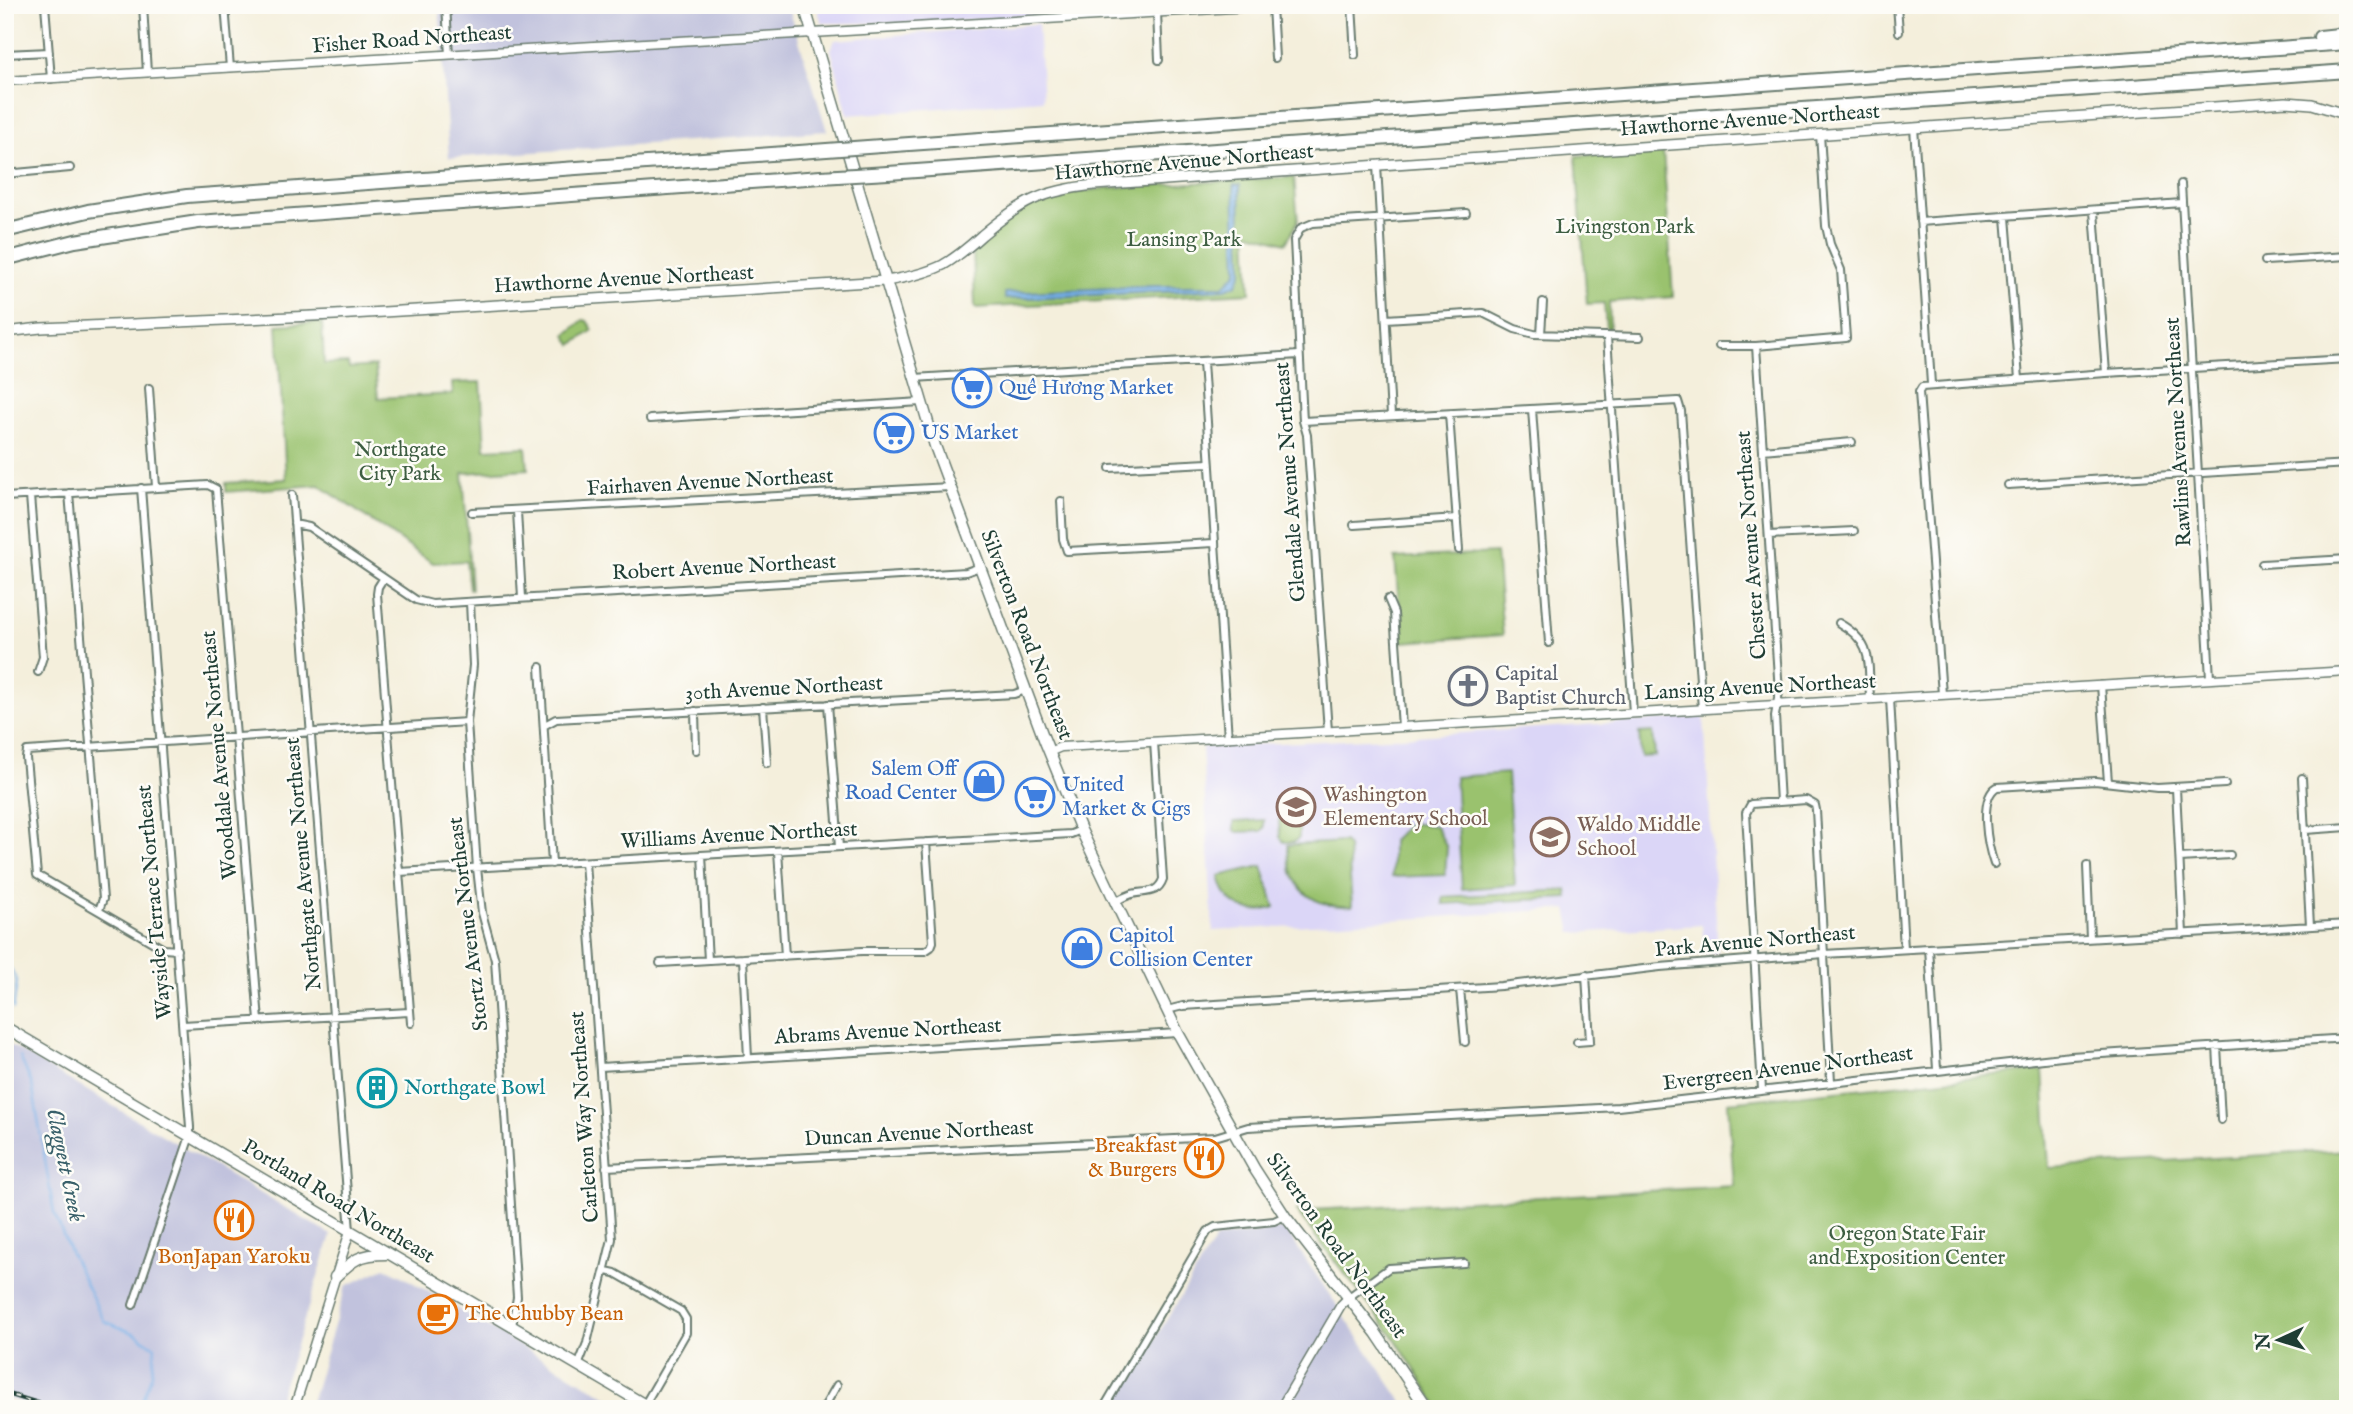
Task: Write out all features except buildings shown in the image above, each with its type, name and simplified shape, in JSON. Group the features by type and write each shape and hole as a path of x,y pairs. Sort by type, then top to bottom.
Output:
{"highway":[{"path":"2199,54 2261,42 2348,34"},
{"path":"5,231 100,208 218,193 2348,43"},
{"path":"5,259 75,240 198,222 2348,72"}],"main road":[{"name":"Silverton Road Northeast","path":"804,5 921,402 1026,690 1082,830 1178,1033 1233,1132 1285,1216 1349,1297 1427,1409"},
{"name":"Hawthorne Avenue Northeast","path":"5,332 885,281 912,276 941,266 1014,209 1034,198 1055,190 1094,185 2286,102 2312,104 2348,116"},
{"name":"Portland Road Northeast","path":"5,1027 648,1406"},
{"path":"335,1277 356,1258 369,1254 389,1254"}],"street":[{"path":"45,5 51,79"},
{"path":"143,5 147,74"},
{"path":"225,5 230,68"},
{"path":"446,5 449,55"},
{"name":"Fisher Road Northeast","path":"5,81 812,33 1142,9 1157,12 1283,5"},
{"path":"1352,5 1355,55"},
{"path":"1897,5 1899,32"},
{"path":"1272,6 1275,58"},
{"path":"1157,12 1159,60"},
{"path":"5,54 49,52"},
{"path":"1914,127 1931,384"},
{"path":"1719,346 1756,346 1846,338 1841,270 1826,226 1820,134"},
{"path":"1377,165 1391,416"},
{"path":"5,174 70,168"},
{"name":"Rawlins Avenue Northeast","path":"2181,184 2194,369 2210,678"},
{"path":"1920,222 2182,203"},
{"path":"2094,211 2106,373"},
{"path":"1381,219 1466,213"},
{"path":"2006,216 2019,379"},
{"name":"Glendale Avenue Northeast","path":"1328,731 1307,435 1303,421 1294,244 1299,231 1313,223 1381,219"},
{"path":"2264,261 2348,256"},
{"path":"1541,334 1543,302"},
{"path":"1386,318 1483,313 1525,332 1640,337"},
{"path":"1607,337 1633,713"},
{"name":"Chester Avenue Northeast","path":"1756,346 1779,692 1775,716 1780,802"},
{"path":"914,378 1299,355"},
{"path":"1941,694 1919,392 1922,387 1931,384 2348,359"},
{"path":"1203,362 1228,738"},
{"path":"5,497 156,487 149,388"},
{"path":"1303,421 1678,401 1681,411 1702,709"},
{"path":"650,419 921,402"},
{"path":"1532,409 1549,643"},
{"path":"1449,414 1459,550"},
{"path":"1763,450 1852,442"},
{"path":"1110,468 1208,463"},
{"path":"2008,485 2348,464"},
{"name":"Wooddale Avenue Northeast","path":"156,487 214,486 217,492 259,1021"},
{"name":"Fairhaven Avenue Northeast","path":"472,512 950,487"},
{"name":"Wayside Terrace Northeast","path":"133,1305 190,1136 141,488"},
{"path":"69,493 103,899 99,910"},
{"name":"Northgate Avenue Northeast","path":"292,495 350,1231"},
{"path":"30,496 43,657 38,672"},
{"path":"1061,501 1064,547 1067,551 1214,543"},
{"path":"517,511 522,598"},
{"path":"1354,525 1457,518"},
{"name":"Robert Avenue Northeast","path":"294,524 309,527 383,579 424,602 470,602 966,572 980,567"},
{"path":"1769,535 1854,531"},
{"path":"2262,564 2348,559"},
{"path":"383,579 377,590 411,1023"},
{"path":"1388,599 1394,613 1402,727"},
{"name":"Stortz Avenue Northeast","path":"470,602 473,665 467,722 482,913 493,946 496,974 517,1297 512,1326"},
{"path":"1839,623 1855,632 1867,649 1870,699"},
{"path":"540,667 552,864"},
{"name":"Lansing Avenue Northeast","path":"1049,751 1061,747 2348,671"},
{"path":"2101,685 2108,782"},
{"name":"30th Avenue Northeast","path":"545,725 556,719 1014,694 1026,690"},
{"path":"1890,698 1904,948"},
{"path":"828,704 839,847"},
{"path":"763,707 767,763"},
{"path":"695,711 696,750"},
{"path":"177,950 164,949 37,875 27,751 467,722"},
{"path":"1115,902 1129,895 1154,891 1163,879 1154,742"},
{"path":"2302,778 2310,926"},
{"path":"1994,864 1989,848 1986,804 1991,790 2004,786 2108,782 2138,787 2176,788 2225,784"},
{"path":"2176,788 2183,934"},
{"path":"1762,1090 1747,808 1751,804 1806,800 1815,805 1831,1082"},
{"path":"2305,830 2348,827"},
{"name":"Williams Avenue Northeast","path":"399,872 1071,834 1082,830"},
{"path":"660,963 862,951 925,951 933,942 926,842"},
{"path":"778,851 785,956"},
{"path":"702,855 708,960"},
{"path":"2180,858 2230,855"},
{"name":"Carleton Way Northeast","path":"579,1366 585,1352 612,1239 585,862"},
{"path":"2087,866 2090,938"},
{"name":"Park Avenue Northeast","path":"1167,1010 1183,1006 1501,986 1753,959 1904,948 2348,924"},
{"path":"1930,948 1937,1069"},
{"path":"743,958 748,1058"},
{"path":"1577,1042 1590,1041 1586,975"},
{"path":"1460,989 1465,1042"},
{"path":"183,1025 409,1012"},
{"name":"Abrams Avenue Northeast","path":"600,1067 1178,1033"},
{"name":"Evergreen Avenue Northeast","path":"1233,1132 1248,1127 1605,1108 2071,1056 2348,1038"},
{"path":"2217,1046 2221,1120"},
{"name":"Duncan Avenue Northeast","path":"606,1167 1215,1137 1233,1132"},
{"path":"1103,1409 1208,1231 1215,1227 1275,1221 1285,1216"},
{"path":"294,1409 350,1231"},
{"path":"1280,1409 1341,1305 1349,1297 1389,1268 1464,1263"},
{"path":"606,1271 615,1273 681,1311 686,1319 686,1333 648,1406"},
{"path":"823,1409 837,1385"}],"shaded area":[{"path":"439,5 788,5 827,131 449,158"},
{"path":"816,5 1190,5 921,23 822,23"},
{"path":"1038,24 1043,100 848,115 831,50 835,40"},
{"name":"Waldo Middle School","path":"1704,717 1718,953 1705,954 1702,925 1572,933 1567,909 1213,931 1202,747"},
{"path":"5,1042 331,1235 276,1409 42,1409 5,1398"},
{"path":"1285,1229 1407,1409 1113,1409 1216,1238"},
{"path":"385,1268 628,1409 309,1409 346,1286"}],"green space":[{"name":"Livingston Park","path":"1663,150 1673,297 1609,302 1610,328 1606,328 1604,303 1587,304 1576,156"},
{"name":"Lansing Park","path":"1294,177 1298,221 1286,243 1247,232 1250,293 975,308 973,249 1008,218 1046,197 1107,188"},
{"path":"583,320 587,321 593,330 572,345 566,335"},
{"name":"Northgate City Park","path":"322,322 324,364 348,363 349,368 375,366 378,398 453,394 452,383 481,382 485,449 526,447 528,469 463,473 471,589 466,561 433,563 319,485 226,492 226,483 286,479 277,325"},
{"path":"1496,553 1503,635 1402,642 1395,558"},
{"path":"1653,732 1655,756 1641,757 1639,733"},
{"path":"1507,773 1515,885 1462,889 1455,777"},
{"path":"1299,818 1299,838 1294,842 1284,842 1280,837 1279,819"},
{"path":"1264,820 1264,828 1261,831 1237,832 1234,829 1234,822"},
{"path":"1409,823 1436,826 1447,848 1445,875 1392,877 1392,841"},
{"path":"1344,842 1348,847 1352,906 1337,906 1313,899 1304,892 1292,873 1288,845"},
{"path":"1262,866 1275,907 1255,910 1239,906 1226,894 1219,876"},
{"path":"1567,890 1568,898 1443,904 1443,897"},
{"name":"Oregon State Fair and Exposition Center","path":"2043,1070 2049,1168 2348,1150 2348,1409 1440,1409 1394,1337 1296,1211 1734,1186 1728,1102"}],"water":[{"path":"1234,185 1240,185 1242,271 1237,284 1226,289 1005,299 1005,293 1154,286 1224,286 1237,272"}],"waterway":[{"name":"Claggett Creek","path":"5,958 17,981 13,1009"},
{"name":"Claggett Creek","path":"20,1057 32,1084 54,1213 71,1254 104,1321 136,1334 155,1347 152,1374 139,1409"}],"railway":[{"path":"5,1393 57,1409"}],"place":[{"name":"Quê Hương Market","path":"972,388"},
{"name":"US Market","path":"894,433"},
{"name":"Capital Baptist Church","path":"1468,686"},
{"name":"Salem Off Road Center","path":"984,781"},
{"name":"United Market & Cigs","path":"1035,797"},
{"name":"Washington Elementary School","path":"1296,807"},
{"name":"Waldo Middle School","path":"1550,837"},
{"name":"Capitol Collision Center","path":"1082,948"},
{"name":"Northgate Bowl","path":"377,1088"},
{"name":"Breakfast & Burgers","path":"1204,1158"},
{"name":"BonJapan Yaroku","path":"234,1220"},
{"name":"The Chubby Bean","path":"438,1314"}]}
